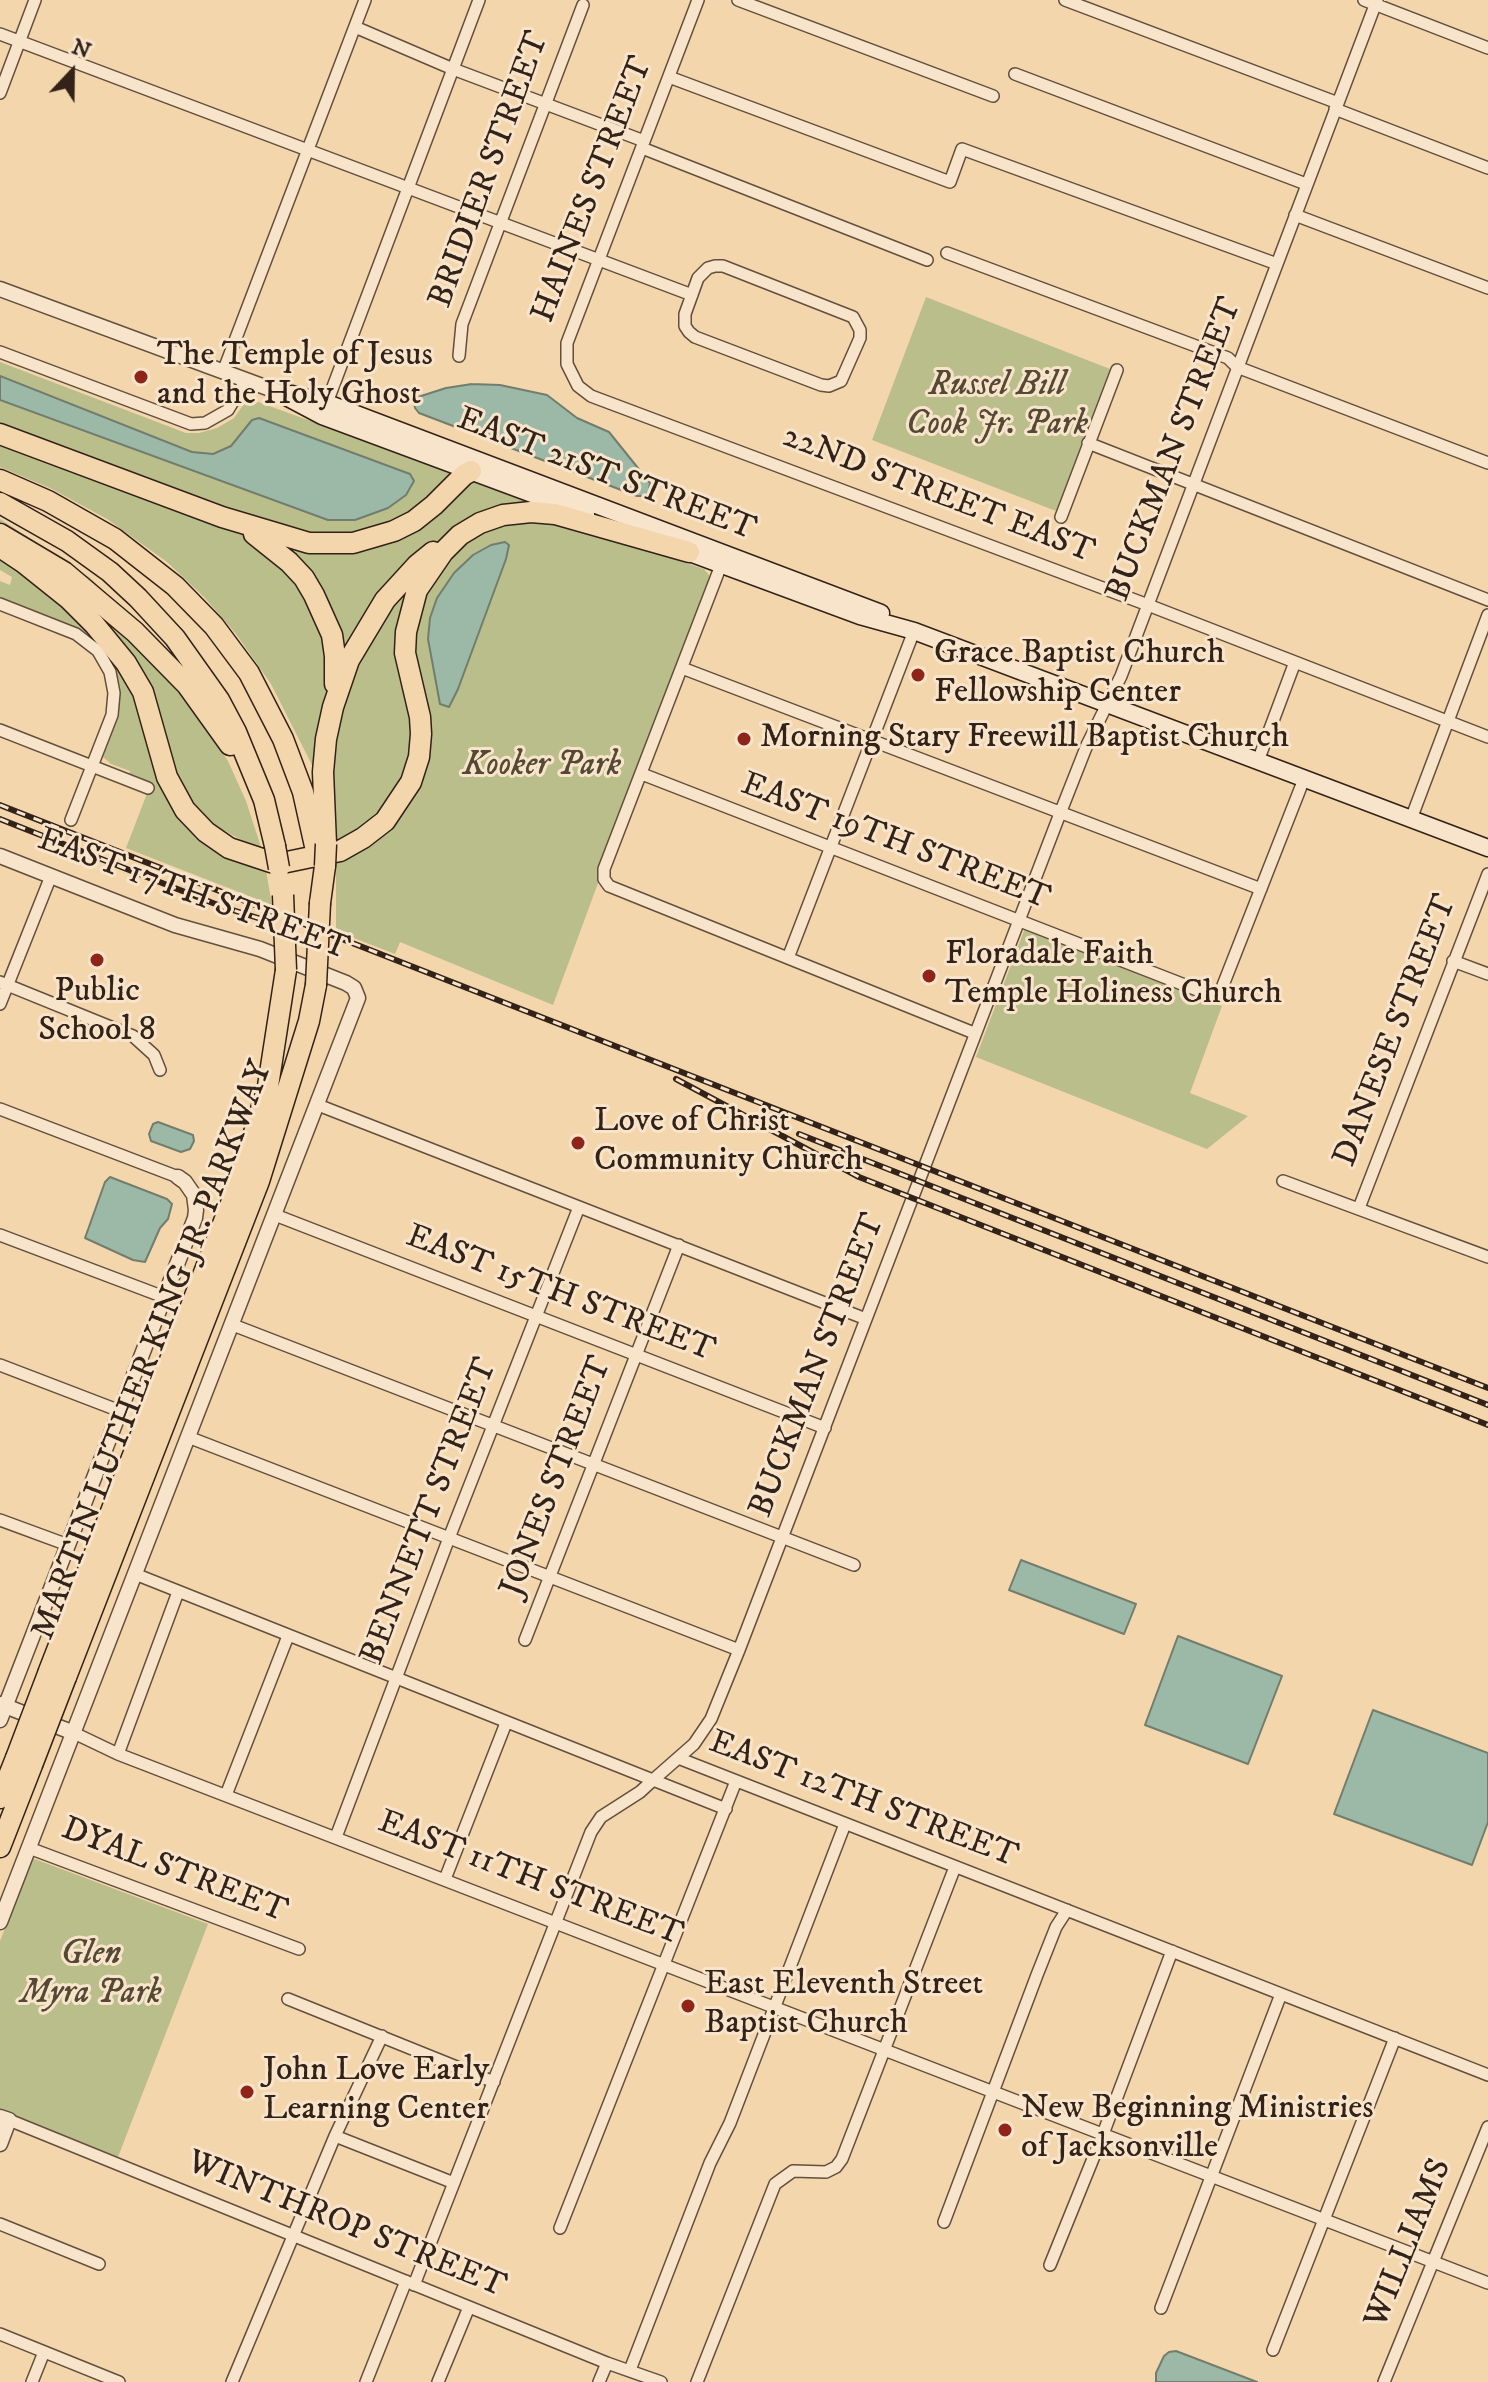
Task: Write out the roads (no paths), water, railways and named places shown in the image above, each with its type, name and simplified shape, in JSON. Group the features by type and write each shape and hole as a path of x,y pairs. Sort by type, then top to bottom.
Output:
{"highway":[{"path":"0,434 222,517 309,543 353,543 384,535 414,521 471,471"},
{"path":"0,480 48,501 115,539 175,586 214,626 249,673 283,739 303,792 321,856"},
{"name":"MARTIN LUTHER KING JR. PARKWAY","path":"0,503 67,541 110,572 175,638 219,700 253,767 275,844 283,895 286,970 268,1086 239,1183 58,1674"},
{"path":"321,856 323,772 333,707 354,650 385,600 417,565 439,547 480,523 503,515 531,512 555,514 689,552"},
{"path":"222,517 272,546 304,578 314,595 332,635 335,656 333,707"},
{"path":"0,534 51,563 93,594 142,638 187,685 252,784 275,844"},
{"path":"0,547 69,599 126,663 143,692 171,787 190,816 229,848 271,862 287,862 340,851 363,838 385,821 411,782 419,757 421,734 405,653 406,632 417,590 443,552 460,535"},
{"name":"MARTIN LUTHER KING JR. PARKWAY","path":"0,1847 24,1761 259,1181 305,1034 316,985 321,856"},
{"name":"MARTIN LUTHER KING JR. PARKWAY","path":"0,1798 24,1761"}],"main road":[{"name":"EAST 21ST STREET","path":"273,390 471,471 689,552 724,559"},
{"name":"EAST 21ST STREET","path":"325,410 495,467 724,559 859,604 914,631 1488,848"}],"street":[{"path":"0,93 35,0"},
{"path":"325,410 479,0"},
{"name":"HAINES STREET","path":"591,396 571,376 565,352 698,0"},
{"path":"738,0 993,96"},
{"path":"1065,0 1488,168"},
{"path":"223,372 355,27 362,1"},
{"path":"1372,1 1488,48"},
{"name":"BUCKMAN STREET","path":"678,1758 694,1744 711,1719 739,1650 1061,811 1121,676 1336,106 1372,1"},
{"name":"BRIDIER STREET","path":"459,356 462,324 583,5"},
{"path":"355,27 927,260"},
{"path":"0,34 692,295"},
{"path":"1015,74 1306,184"},
{"path":"669,77 950,182 962,149 1277,264"},
{"path":"1295,215 1488,288"},
{"path":"947,253 1228,358 1237,367 1488,463"},
{"path":"723,266 846,312 858,323 860,338 845,375 835,385 821,385 695,337 684,320 692,295 702,272 723,266"},
{"name":"EAST 21ST STREET","path":"0,289 273,390"},
{"path":"0,352 191,424 205,423 228,410 246,380"},
{"path":"1061,517 1117,370"},
{"name":"22ND STREET EAST","path":"591,396 1148,605 1488,737"},
{"path":"1088,443 1488,600"},
{"path":"471,471 495,467"},
{"path":"724,559 604,869 604,879 609,886 974,1033"},
{"path":"0,604 76,634 104,659 113,685 113,708 71,820"},
{"path":"1411,819 1488,615"},
{"path":"788,958 914,631"},
{"path":"1258,761 1295,662"},
{"path":"682,668 873,738 1261,889 1304,779"},
{"path":"0,730 148,788"},
{"name":"EAST 19TH STREET","path":"642,774 1218,998 1261,889"},
{"name":"EAST 17TH STREET","path":"0,856 175,925 260,949 354,988 358,998 318,1105"},
{"name":"DANESE STREET","path":"1359,1208 1488,874"},
{"path":"0,1004 4,984 51,876"},
{"path":"1453,961 1488,974"},
{"path":"4,984 133,1036 154,1055 160,1070"},
{"path":"0,1922 318,1105 866,1319"},
{"path":"0,1109 178,1177 194,1195 196,1210 2,1710"},
{"path":"1283,1181 1488,1257"},
{"name":"BENNETT STREET","path":"336,1837 579,1207"},
{"name":"EAST 15TH STREET","path":"275,1215 825,1428"},
{"path":"0,1235 164,1297"},
{"name":"JONES STREET","path":"525,1640 679,1245"},
{"path":"233,1325 854,1565"},
{"path":"0,1365 120,1411"},
{"path":"188,1437 739,1650"},
{"path":"0,1520 68,1545"},
{"path":"135,1574 726,1809"},
{"path":"118,1754 178,1592"},
{"path":"226,1795 288,1636"},
{"name":"EAST 11TH STREET","path":"2,1710 74,1733 118,1754 1488,2283"},
{"path":"445,1879 506,1723"},
{"name":"EAST 12TH STREET","path":"366,2382 454,2183 591,1832 601,1817 640,1792 678,1758 1488,2075"},
{"path":"560,2228 736,1781"},
{"path":"630,2370 710,2163 730,2123 845,1824"},
{"name":"DYAL STREET","path":"29,1848 299,1949"},
{"path":"697,2382 775,2184 793,2171 826,2172 836,2167 842,2159 955,1867"},
{"path":"944,2222 1056,1927 1067,1910"},
{"path":"1050,2265 1172,1951"},
{"path":"1161,2308 1281,1994"},
{"path":"288,1999 494,2082"},
{"path":"232,2382 335,2136 382,2036"},
{"path":"1273,2350 1395,2038"},
{"path":"0,2144 5,2119"},
{"name":"WINTHROP STREET","path":"5,2119 607,2363 661,2382"},
{"name":"WILLIAMS","path":"1384,2382 1488,2127"},
{"path":"335,2136 454,2183"},
{"path":"0,2224 99,2264"},
{"path":"438,2382 469,2307"},
{"path":"0,2334 119,2382"},
{"path":"32,2382 44,2352"},
{"path":"599,2382 607,2363"}],"railway":[{"path":"0,805 1488,1388"},
{"path":"0,819 223,907 277,924"},
{"path":"676,1079 859,1177 1488,1425"},
{"path":"799,1134 1488,1405"}],"place":[{"name":"The Temple of Jesus and the Holy Ghost","path":"141,377"},
{"name":"Grace Baptist Church Fellowship Center","path":"918,675"},
{"name":"Morning Stary Freewill Baptist Church","path":"744,739"},
{"name":"Public School 8","path":"97,960"},
{"name":"Floradale Faith Temple Holiness Church","path":"929,976"},
{"name":"Love of Christ Community Church","path":"578,1143"},
{"name":"East Eleventh Street Baptist Church","path":"688,2006"},
{"name":"John Love Early Learning Center","path":"247,2092"},
{"name":"New Beginning Ministries of Jacksonville","path":"1005,2130"}],"park label":[{"name":"Russel Bill Cook Jr. Park","path":"997,406"},
{"name":"Kooker Park","path":"542,767"},
{"name":"Glen Myra Park","path":"91,1976"}]}
